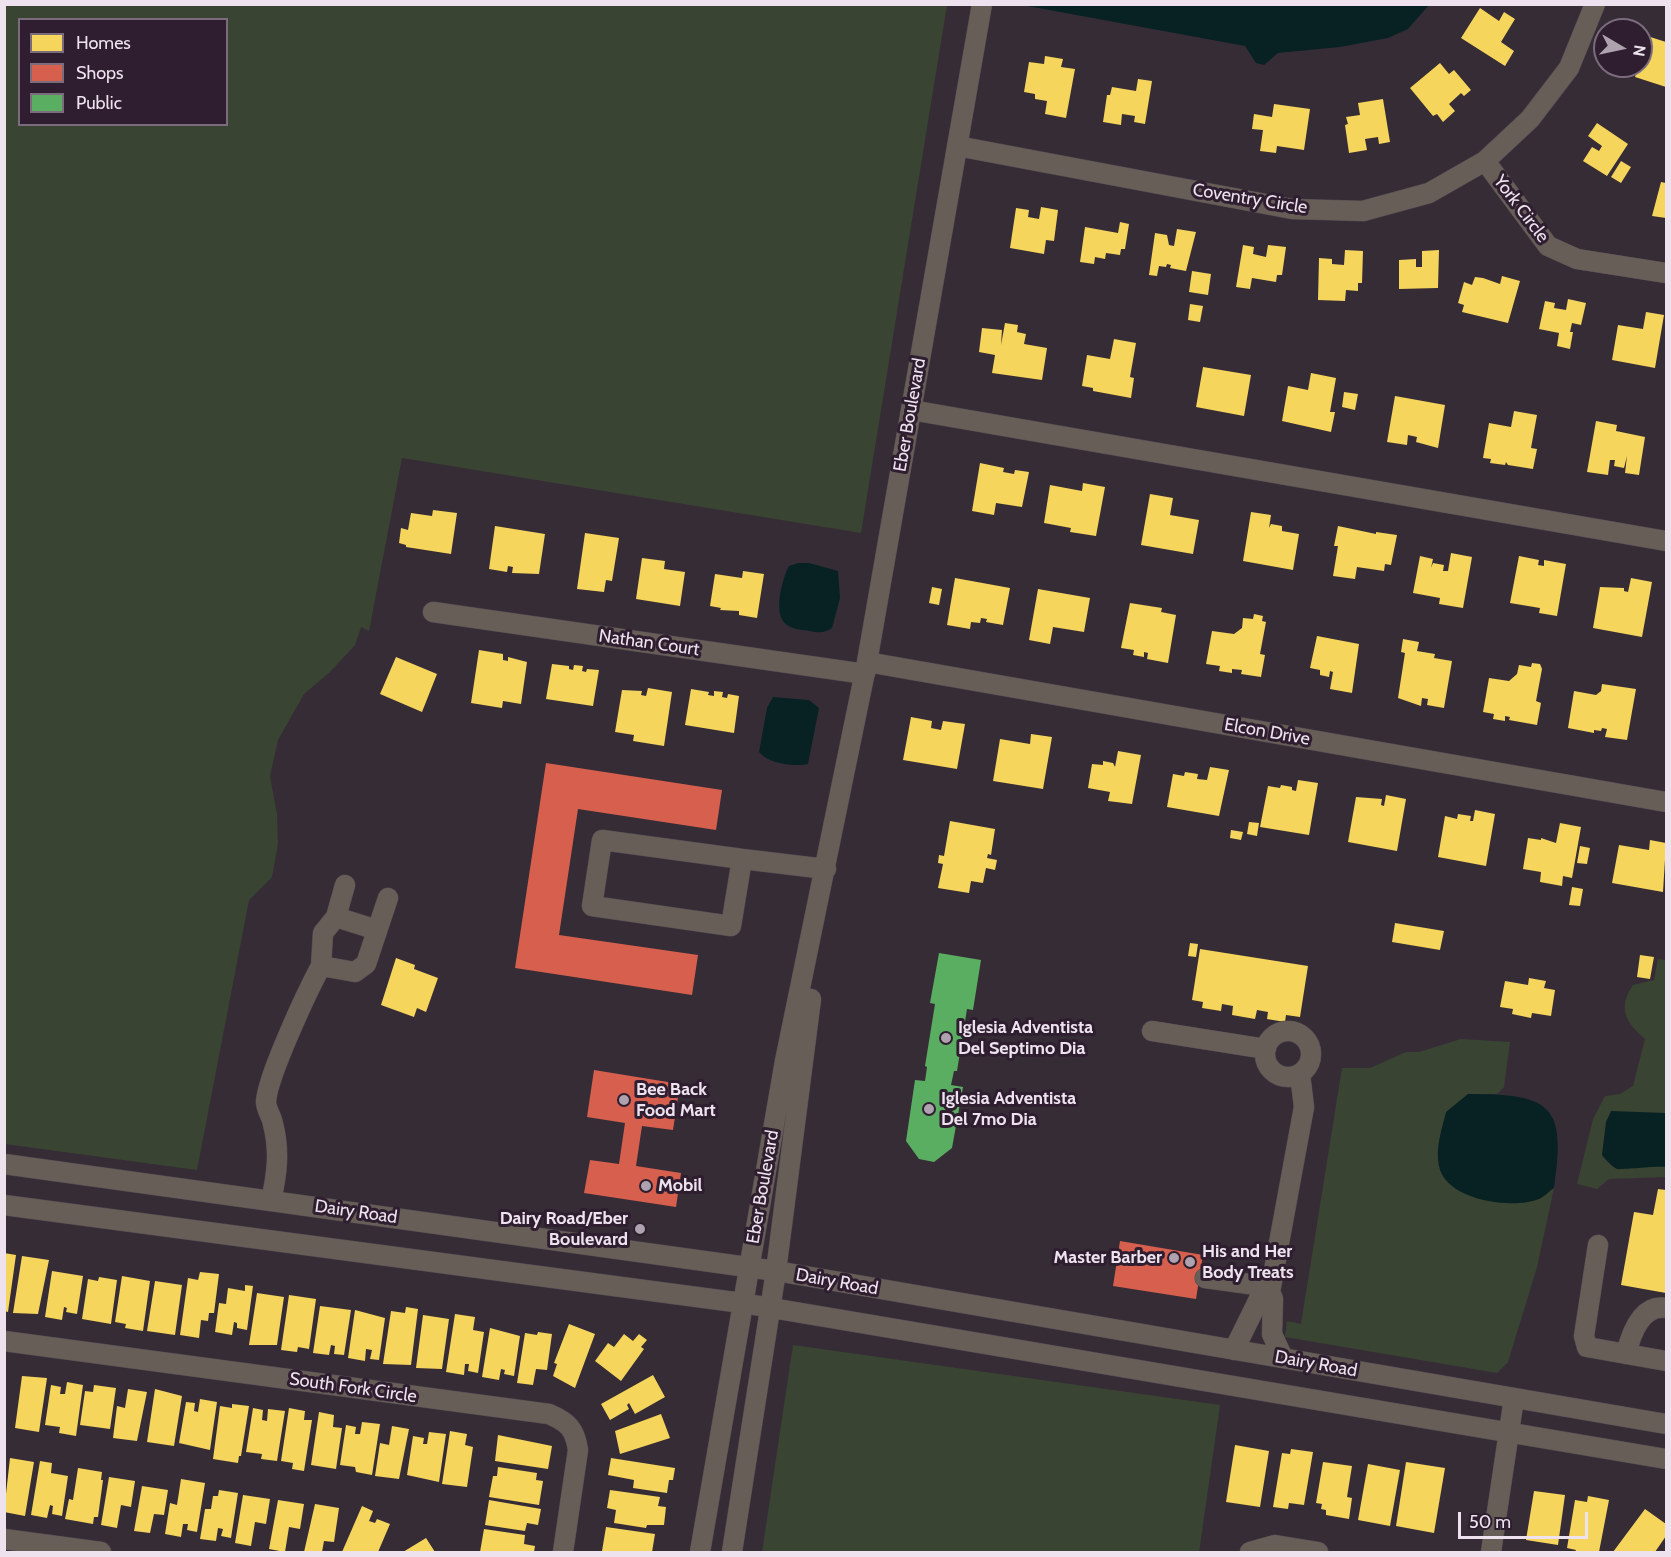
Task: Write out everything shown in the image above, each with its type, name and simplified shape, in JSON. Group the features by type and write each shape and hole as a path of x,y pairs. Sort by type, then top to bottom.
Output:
{"street":[{"name":"Eber Boulevard","path":"700,1552 785,1061 866,668 982,4"},
{"name":"Coventry Circle","path":"957,146 1292,209 1363,211 1429,194 1485,161 1530,119 1569,68 1595,4"},
{"name":"York Circle","path":"1485,161 1548,246 1577,260 1666,273"},
{"path":"911,410 1666,541"},
{"name":"Nathan Court","path":"433,612 866,668"},
{"name":"Elcon Drive","path":"866,668 1666,802"},
{"name":"Eber Boulevard","path":"732,1552 776,1271 835,824"},
{"path":"742,859 731,926 591,906 602,840 826,869"},
{"path":"271,1200 279,1160 273,1124 266,1103 274,1073 321,966 323,933 336,917 345,885"},
{"path":"321,966 355,972 366,964 388,898"},
{"path":"336,917 377,930"},
{"path":"1152,1031 1266,1049"},
{"path":"1289,1031 1303,1036 1311,1049 1310,1063 1300,1074 1292,1077 1277,1075 1267,1063 1266,1049 1269,1041 1281,1032 1289,1031"},
{"path":"1282,1358 1272,1334 1273,1299 1270,1290 1304,1107 1300,1074"},
{"name":"Dairy Road","path":"4,1164 776,1271 1666,1424"},
{"name":"Dairy Road","path":"4,1204 742,1303 1666,1459"},
{"path":"1598,1245 1584,1336 1587,1347 1666,1361"},
{"path":"1205,1278 1270,1290"},
{"path":"1234,1350 1261,1295 1270,1290"},
{"path":"1626,1354 1631,1334 1644,1315 1659,1307 1666,1308"},
{"name":"South Fork Circle","path":"4,1341 549,1414 567,1422 576,1435 578,1450 563,1552"},
{"path":"1491,1552 1514,1398"},
{"path":"4,1539 101,1552"},
{"path":"1250,1552 1275,1545 1318,1552"}],"shaded area":[{"path":"4,5 947,5 861,533 402,458 369,631 361,627 355,645 330,672 304,694 278,740 270,776 277,815 278,843 272,877 249,900 197,1170 5,1144"},
{"path":"1022,5 1429,5 1408,29 1388,38 1340,47 1278,53 1264,65 1256,63 1245,46"},
{"path":"809,563 838,571 840,598 832,628 827,631 816,632 795,628 782,620 779,605 784,579 789,566"},
{"path":"773,697 809,700 819,708 808,764 782,764 759,752 767,708"},
{"path":"1658,959 1666,960 1666,1177 1609,1179 1597,1189 1577,1184 1593,1119 1605,1096 1620,1094 1633,1086 1645,1039 1629,1021 1625,1001 1633,985 1654,980"},
{"path":"1461,1039 1510,1042 1504,1087 1497,1094 1468,1094 1539,1199 1554,1188 1537,1267 1508,1362 1497,1373 1285,1337 1287,1321 1301,1324 1342,1068 1370,1068 1406,1052 1419,1052"},
{"path":"1468,1094 1518,1097 1535,1102 1547,1110 1554,1121 1558,1138 1554,1188 1541,1198 1527,1202 1497,1202 1466,1194 1453,1187 1444,1178 1439,1166 1438,1152 1446,1112"},
{"path":"1611,1111 1666,1113 1666,1167 1617,1169 1609,1163 1602,1155 1606,1122"},
{"path":"793,1345 1220,1405 1199,1552 762,1552"}],"building: Homes":[{"path":"1480,8 1499,21 1504,12 1515,19 1501,42 1514,51 1505,66 1461,38"},
{"path":"1653,38 1666,42 1666,87 1638,78 1653,78"},
{"path":"1045,56 1063,59 1061,67 1075,69 1066,118 1045,114 1047,101 1035,99 1035,94 1024,92 1029,62 1044,64"},
{"path":"1440,63 1449,74 1454,70 1471,90 1464,96 1461,93 1449,104 1455,111 1443,122 1437,114 1433,116 1410,88"},
{"path":"1138,79 1152,81 1145,124 1134,122 1135,116 1122,114 1121,125 1103,122 1107,95 1110,95 1112,87 1136,91"},
{"path":"1383,99 1390,142 1379,144 1378,137 1365,139 1367,150 1349,153 1346,117 1360,115 1358,103"},
{"path":"1274,104 1310,109 1304,150 1277,146 1276,153 1260,151 1263,130 1252,129 1254,114 1272,117"},
{"path":"1597,123 1628,144 1607,176 1583,161 1592,147 1599,151 1602,146 1588,136"},
{"path":"1621,161 1631,167 1621,183 1611,177"},
{"path":"1661,182 1666,183 1666,218 1652,216"},
{"path":"1041,207 1058,210 1054,241 1046,240 1044,254 1010,248 1016,208 1029,210 1028,217 1039,219"},
{"path":"1120,222 1129,224 1125,249 1121,249 1120,255 1106,253 1105,259 1095,257 1094,264 1080,262 1085,227 1118,233"},
{"path":"1177,229 1196,232 1186,271 1170,268 1171,265 1167,264 1166,267 1159,266 1157,276 1149,275 1155,233 1167,235 1169,245 1174,246"},
{"path":"1243,245 1254,247 1253,254 1266,257 1268,245 1286,247 1282,275 1277,275 1276,282 1252,278 1250,289 1236,287"},
{"path":"1345,250 1363,251 1362,283 1358,283 1358,291 1346,290 1345,301 1318,300 1319,258 1332,259 1332,264 1344,265"},
{"path":"1439,250 1438,288 1399,289 1399,260 1416,259 1416,267 1422,267 1422,251"},
{"path":"1192,271 1211,274 1208,295 1189,292"},
{"path":"1502,276 1520,281 1508,323 1462,312 1464,305 1458,303 1464,282 1472,285 1475,277 1500,284"},
{"path":"1568,299 1586,303 1581,325 1572,323 1570,349 1557,346 1559,333 1539,329 1545,301 1555,303 1554,308 1566,310"},
{"path":"1190,304 1203,306 1200,322 1188,320"},
{"path":"1646,312 1664,315 1655,368 1612,360 1618,325 1643,329"},
{"path":"1005,323 1018,325 1017,332 1026,334 1024,344 1047,348 1042,380 992,373 995,355 979,352 982,328 1002,330 1001,345"},
{"path":"1114,339 1136,343 1130,377 1134,378 1131,398 1093,391 1093,388 1082,386 1087,355 1110,359"},
{"path":"1203,367 1251,375 1244,416 1196,407"},
{"path":"1311,373 1336,378 1330,412 1335,412 1331,432 1282,421 1288,386 1308,390"},
{"path":"1344,392 1358,394 1355,410 1342,407"},
{"path":"1395,396 1445,405 1438,448 1416,442 1417,437 1408,435 1407,445 1387,442"},
{"path":"1514,411 1537,415 1531,448 1537,449 1533,469 1508,465 1506,462 1505,465 1490,463 1491,459 1483,458 1489,423 1511,427"},
{"path":"1596,421 1617,425 1616,431 1645,437 1639,475 1625,473 1627,456 1624,468 1614,466 1615,460 1610,460 1608,475 1587,472"},
{"path":"980,463 1004,468 1003,472 1014,474 1015,470 1029,472 1022,507 996,503 994,515 972,511"},
{"path":"1083,483 1105,487 1096,536 1070,532 1071,528 1044,523 1050,485 1082,491"},
{"path":"1150,494 1173,498 1170,515 1199,520 1193,554 1141,545"},
{"path":"433,510 457,513 451,554 406,547 399,543 401,528 408,530 411,513 432,516"},
{"path":"1251,512 1271,515 1269,528 1271,524 1282,526 1282,531 1299,534 1293,570 1243,561"},
{"path":"495,526 545,534 539,574 512,573 513,567 508,566 507,572 489,569"},
{"path":"1338,526 1376,534 1376,532 1397,535 1391,565 1385,564 1384,571 1357,567 1355,579 1333,576 1338,546 1334,546"},
{"path":"585,533 619,538 612,581 606,580 604,592 577,589"},
{"path":"1451,553 1472,557 1463,608 1439,604 1440,598 1413,593 1420,556 1433,559 1431,568 1433,563 1444,565 1443,571 1448,571"},
{"path":"1519,556 1539,560 1538,565 1544,566 1544,560 1566,564 1557,616 1539,613 1540,608 1510,603"},
{"path":"642,558 665,561 664,569 685,572 680,606 636,599"},
{"path":"743,571 764,574 757,618 739,615 739,611 720,610 721,608 710,606 715,574 742,578"},
{"path":"955,578 1010,588 1003,625 986,622 987,619 981,618 980,623 971,622 970,629 947,625"},
{"path":"1631,578 1652,582 1642,637 1593,628 1600,587 1624,588 1624,591 1628,592"},
{"path":"932,587 942,589 939,605 929,603"},
{"path":"1038,589 1090,598 1084,632 1053,627 1050,644 1029,640"},
{"path":"1130,603 1162,608 1161,612 1176,615 1168,663 1147,659 1148,653 1144,652 1144,657 1133,655 1134,650 1121,648"},
{"path":"1254,614 1263,616 1262,621 1266,622 1260,654 1265,655 1261,677 1241,674 1242,670 1232,669 1232,673 1219,671 1220,666 1206,664 1212,631 1234,634 1242,628 1243,618 1253,619"},
{"path":"1317,636 1359,644 1352,693 1330,689 1333,672 1330,671 1329,677 1320,675 1320,670 1310,668"},
{"path":"1403,639 1419,642 1417,651 1435,654 1434,658 1452,661 1444,708 1427,705 1428,699 1422,698 1421,706 1398,698 1405,653 1401,652"},
{"path":"479,650 503,654 503,660 508,661 508,657 527,662 521,704 503,701 502,708 471,703"},
{"path":"396,657 437,674 422,712 380,694"},
{"path":"1532,663 1540,664 1542,669 1536,701 1541,703 1537,725 1509,720 1510,717 1505,716 1505,721 1493,719 1494,714 1483,712 1489,678 1509,681 1517,674 1519,665 1531,667"},
{"path":"552,664 569,666 569,669 573,670 574,665 583,666 582,671 586,672 587,669 599,670 593,706 546,699"},
{"path":"1602,684 1636,689 1627,740 1605,737 1607,729 1594,730 1594,733 1568,728 1574,691 1596,695 1601,691"},
{"path":"648,688 672,692 664,746 633,741 634,735 615,732 622,690 642,691 641,695 646,696"},
{"path":"691,689 709,692 708,695 714,696 714,691 723,692 722,697 727,698 728,694 739,696 734,733 685,725"},
{"path":"911,717 932,721 931,728 941,730 943,721 965,724 957,769 903,760"},
{"path":"1031,734 1052,737 1043,789 993,781 1000,739 1030,744"},
{"path":"1118,751 1141,755 1132,804 1108,801 1110,792 1088,788 1092,764 1103,765 1103,761 1113,763 1115,767"},
{"path":"1210,767 1229,770 1219,816 1167,807 1173,774 1184,776 1185,772 1198,774 1197,779 1207,780"},
{"path":"1298,780 1318,783 1309,835 1260,827 1268,786 1280,788 1281,785 1292,787 1292,790 1296,791"},
{"path":"1386,795 1406,799 1397,851 1348,842 1356,797 1382,799 1381,805 1384,806"},
{"path":"1475,810 1495,814 1486,866 1438,857 1445,816 1457,819 1458,814 1471,816 1470,821 1473,821"},
{"path":"950,821 995,829 991,855 988,854 987,858 997,860 995,870 986,868 983,883 971,881 969,893 938,888 943,864 938,863 939,855 944,856"},
{"path":"1249,822 1259,823 1257,836 1247,834"},
{"path":"1560,823 1581,827 1572,878 1563,876 1562,886 1540,882 1541,872 1523,869 1528,838 1541,840 1541,838 1556,843"},
{"path":"1231,830 1243,832 1241,840 1230,838"},
{"path":"1650,840 1666,843 1663,892 1612,883 1619,845 1649,850"},
{"path":"1580,846 1590,848 1587,864 1577,863"},
{"path":"1572,887 1583,889 1580,906 1569,905"},
{"path":"1395,923 1444,931 1440,950 1392,942"},
{"path":"1190,943 1198,944 1196,957 1188,956"},
{"path":"1200,949 1308,966 1300,1017 1286,1015 1285,1022 1267,1019 1268,1012 1257,1010 1255,1019 1232,1015 1233,1006 1222,1004 1221,1011 1202,1008 1203,1002 1192,1000"},
{"path":"1640,955 1654,957 1650,979 1637,977"},
{"path":"396,958 415,965 414,969 438,978 426,1012 417,1008 414,1017 381,1005"},
{"path":"1529,978 1546,981 1544,988 1555,990 1551,1016 1532,1013 1531,1018 1512,1014 1513,1009 1500,1007 1505,981 1528,985"},
{"path":"1658,1189 1666,1190 1666,1293 1621,1285 1634,1212 1653,1215"},
{"path":"4,1253 16,1255 8,1312 4,1311"},
{"path":"22,1256 49,1260 38,1314 13,1313"},
{"path":"52,1271 83,1276 77,1314 66,1312 67,1308 64,1307 62,1320 45,1317"},
{"path":"200,1272 219,1274 214,1313 209,1313 208,1321 201,1320 199,1338 180,1335 188,1278 198,1280"},
{"path":"122,1276 150,1281 143,1331 125,1328 126,1324 115,1322"},
{"path":"99,1277 117,1280 111,1324 82,1319 88,1279 98,1281"},
{"path":"155,1281 182,1285 175,1335 147,1331"},
{"path":"245,1285 253,1286 247,1330 237,1328 237,1323 234,1322 232,1335 215,1332 219,1303 226,1304 228,1288 245,1291"},
{"path":"257,1293 284,1297 277,1345 249,1345"},
{"path":"289,1295 316,1299 309,1349 298,1347 297,1352 281,1350"},
{"path":"320,1306 351,1310 344,1355 334,1354 335,1346 331,1345 329,1355 313,1353"},
{"path":"406,1307 418,1309 411,1365 383,1364 391,1311 405,1313"},
{"path":"355,1310 385,1318 379,1360 370,1359 372,1350 366,1349 365,1361 348,1358"},
{"path":"455,1314 475,1317 473,1330 484,1332 478,1373 468,1371 469,1364 465,1364 464,1375 446,1372"},
{"path":"423,1315 449,1319 442,1369 416,1368"},
{"path":"569,1324 595,1334 575,1388 553,1376 557,1364 554,1363"},
{"path":"490,1328 520,1336 514,1376 504,1374 505,1370 501,1369 499,1380 482,1377"},
{"path":"538,1332 552,1334 547,1370 536,1369 533,1385 517,1383 525,1333 537,1335"},
{"path":"624,1334 633,1341 639,1334 647,1340 641,1347 644,1349 621,1381 595,1361 608,1343 614,1347"},
{"path":"653,1375 665,1397 635,1414 629,1403 627,1405 629,1409 610,1420 601,1404"},
{"path":"22,1376 47,1378 39,1432 15,1428"},
{"path":"67,1382 83,1385 76,1436 59,1433 60,1427 45,1425 51,1385 61,1387 60,1394 65,1394"},
{"path":"94,1385 116,1388 110,1429 80,1425 85,1391 93,1392"},
{"path":"128,1389 147,1392 137,1441 113,1438 117,1406 125,1408"},
{"path":"155,1389 182,1396 174,1446 147,1442"},
{"path":"200,1399 217,1402 210,1450 179,1443 186,1402 195,1403 194,1411 198,1412"},
{"path":"232,1404 249,1406 238,1463 213,1459 220,1406 232,1408"},
{"path":"253,1408 263,1410 262,1420 267,1421 268,1409 285,1411 277,1461 261,1459 262,1454 246,1452"},
{"path":"289,1408 305,1411 304,1420 312,1420 304,1471 292,1469 293,1463 281,1461"},
{"path":"319,1412 334,1415 333,1427 342,1428 336,1469 311,1465"},
{"path":"661,1414 670,1438 620,1454 615,1431"},
{"path":"362,1422 380,1424 372,1475 356,1472 355,1467 340,1465 346,1425 356,1427 355,1434 360,1434"},
{"path":"392,1426 409,1429 399,1479 375,1476 380,1443 389,1445"},
{"path":"450,1431 467,1434 465,1445 473,1447 467,1487 442,1484"},
{"path":"429,1432 446,1434 439,1482 407,1475 413,1436 424,1438 423,1444 427,1444"},
{"path":"498,1435 552,1446 548,1469 495,1461"},
{"path":"1235,1445 1269,1451 1260,1507 1226,1502"},
{"path":"1291,1449 1313,1452 1304,1505 1289,1503 1288,1509 1273,1507 1282,1453 1290,1454"},
{"path":"10,1458 34,1462 25,1516 4,1512"},
{"path":"611,1458 675,1468 673,1480 669,1480 667,1493 633,1488 634,1480 608,1475"},
{"path":"40,1461 52,1463 51,1473 68,1476 62,1516 52,1514 53,1506 50,1505 47,1518 31,1515"},
{"path":"1323,1462 1352,1466 1347,1497 1352,1498 1349,1519 1326,1515 1326,1510 1321,1509 1322,1504 1316,1503"},
{"path":"1406,1462 1445,1468 1434,1533 1396,1526"},
{"path":"1368,1464 1400,1470 1390,1526 1358,1520"},
{"path":"498,1467 537,1473 536,1480 543,1481 539,1505 489,1497 493,1476 497,1476"},
{"path":"78,1468 102,1472 98,1517 94,1517 93,1524 65,1519 69,1499 73,1500"},
{"path":"109,1477 135,1481 131,1507 121,1505 117,1528 101,1525"},
{"path":"181,1479 205,1483 197,1532 187,1530 188,1524 183,1524 181,1537 165,1534 170,1503 177,1505"},
{"path":"142,1486 168,1490 164,1515 154,1514 150,1533 134,1531"},
{"path":"219,1490 238,1493 231,1538 221,1536 223,1529 218,1528 216,1541 200,1539 205,1509 211,1509 213,1496 218,1496"},
{"path":"610,1490 660,1497 658,1506 666,1507 664,1525 647,1525 646,1528 614,1523 616,1510 607,1508"},
{"path":"1534,1491 1565,1495 1558,1545 1526,1540"},
{"path":"243,1495 270,1499 266,1524 255,1522 251,1546 235,1543"},
{"path":"1588,1496 1609,1500 1599,1552 1575,1552 1576,1550 1567,1548 1575,1500 1587,1502"},
{"path":"278,1500 304,1504 300,1529 289,1527 285,1552 269,1549"},
{"path":"489,1500 541,1509 538,1525 527,1523 525,1531 485,1525"},
{"path":"315,1504 339,1508 334,1542 324,1541 322,1552 304,1552"},
{"path":"362,1506 373,1511 369,1521 375,1523 377,1519 390,1524 378,1552 342,1552"},
{"path":"1645,1509 1666,1524 1666,1536 1655,1552 1613,1552"},
{"path":"606,1527 655,1534 652,1552 602,1551"},
{"path":"484,1529 525,1535 524,1544 535,1546 534,1552 480,1552"},
{"path":"426,1538 435,1552 403,1552"}],"building: Shops":[{"path":"546,763 722,790 716,830 578,809 559,935 698,955 692,995 515,968"},
{"path":"594,1070 680,1084 673,1130 642,1126 636,1166 681,1173 676,1207 584,1193 590,1160 619,1164 625,1123 587,1117"},
{"path":"1120,1241 1203,1255 1196,1299 1113,1286"}],"building: Public":[{"name":"Iglesia Adventista Del Septimo Dia","path":"939,953 981,960 973,1010 967,1009 957,1071 954,1071 951,1085 963,1087 952,1148 934,1162 919,1159 906,1141 915,1080 925,1081 927,1067 925,1066 935,1004 930,1003"}],"place":[{"name":"Iglesia Adventista Del Septimo Dia","path":"946,1038"},
{"name":"Bee Back Food Mart","path":"624,1100"},
{"name":"Iglesia Adventista Del 7mo Dia","path":"929,1109"},
{"name":"Mobil","path":"646,1186"},
{"name":"Dairy Road/Eber Boulevard","path":"640,1229"},
{"name":"Master Barber","path":"1174,1258"},
{"name":"His and Her Body Treats","path":"1190,1262"}]}
